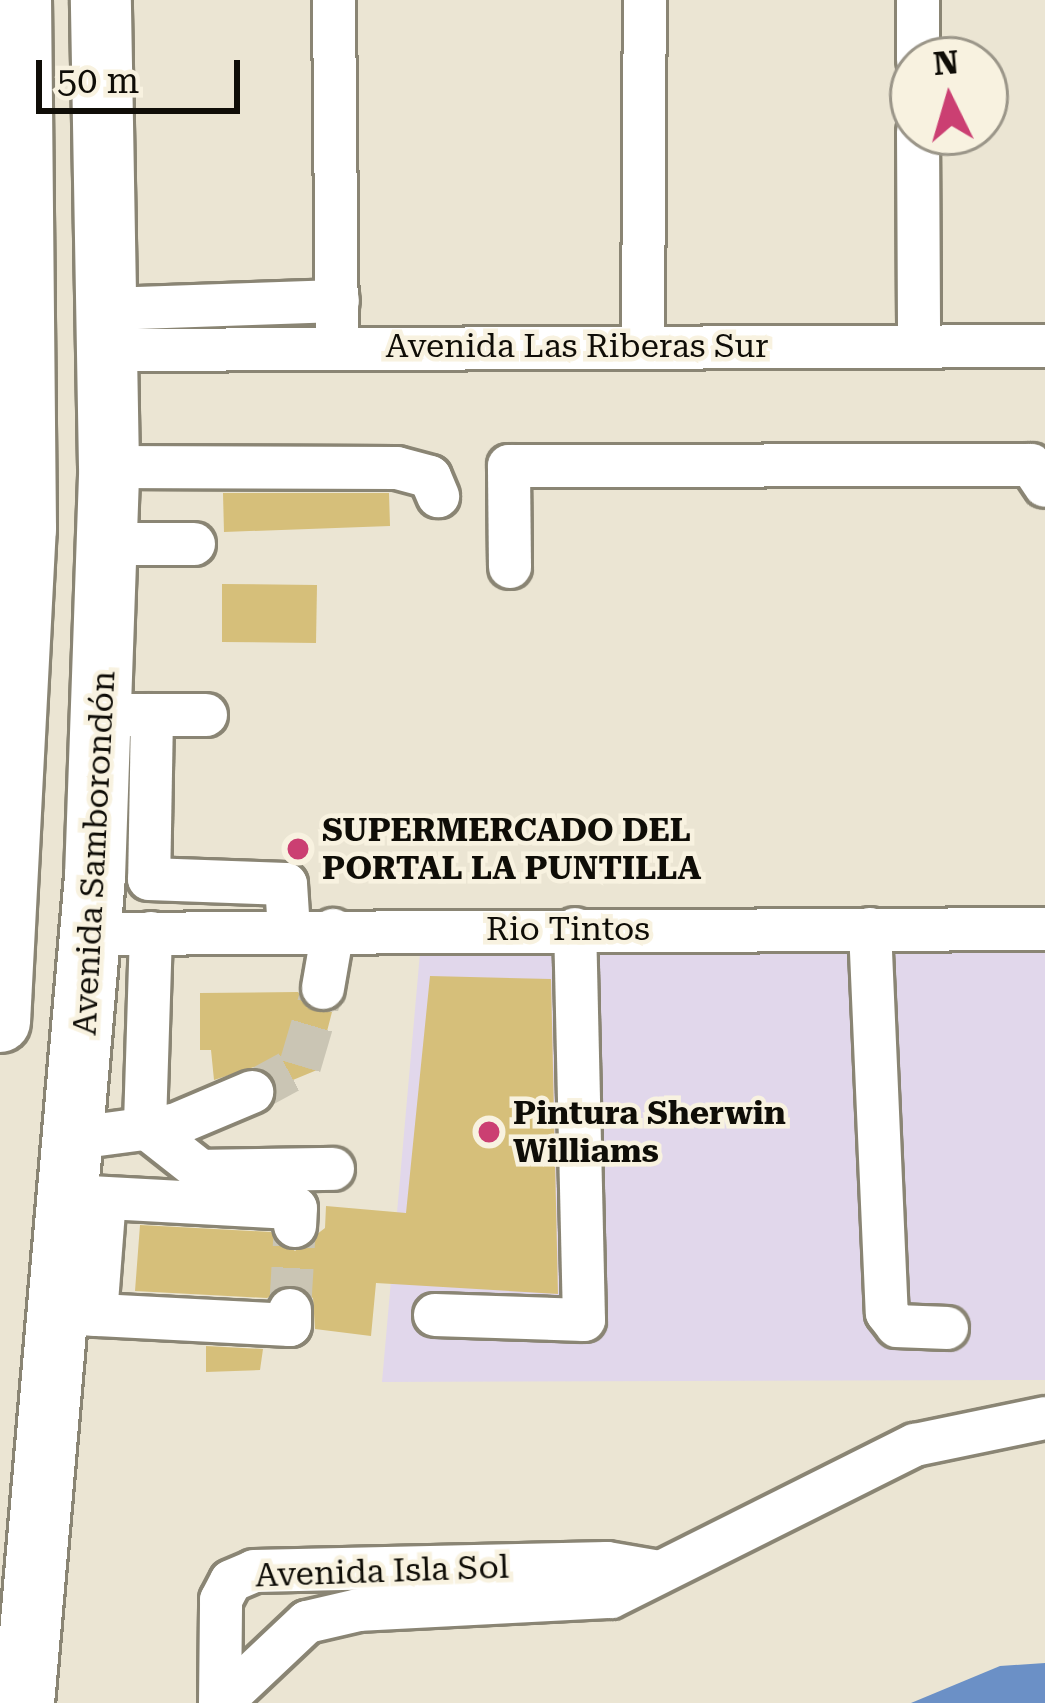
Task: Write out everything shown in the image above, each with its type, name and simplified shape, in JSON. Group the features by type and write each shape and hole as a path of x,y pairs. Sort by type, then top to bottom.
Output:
{"highway":[{"name":"Avenida Samborondón","path":"24,1703 78,1314 88,1197 76,1138 91,934 127,715 108,544 100,12"},
{"path":"0,1022 17,526 14,25"},
{"path":"17,526 50,695 38,908 47,927 91,934"},
{"path":"2,1005 26,979 39,981 51,1002 40,1193 78,1314"}],"street":[{"path":"334,0 338,346"},
{"path":"643,346 645,0"},
{"path":"918,0 918,36"},
{"path":"918,156 919,346"},
{"path":"108,329 338,301"},
{"name":"Avenida Las Riberas Sur","path":"108,329 338,346 1045,346"},
{"path":"510,567 509,466 1031,465 1045,486"},
{"path":"109,467 397,468 430,477 439,496"},
{"path":"108,544 194,544"},
{"path":"206,716 127,715 149,879 286,884 289,931"},
{"path":"870,928 887,1313 897,1325 947,1328"},
{"name":"Rio Tintos","path":"91,934 1045,928"},
{"path":"435,1316 584,1320 574,929"},
{"path":"323,988 333,930"},
{"path":"145,1127 151,933"},
{"path":"76,1138 145,1127 252,1092"},
{"path":"145,1127 201,1171 333,1169"},
{"path":"88,1197 296,1208 295,1226"},
{"path":"78,1314 290,1325 290,1310"},
{"name":"Avenida Isla Sol","path":"220,1703 215,1631 231,1581 254,1571 357,1589 607,1563 659,1573 916,1445 1045,1418"},
{"name":"Avenida Isla Sol","path":"220,1703 307,1622 357,1589"}],"shaded area":[{"path":"1045,950 1045,1380 382,1382 420,953"}],"water":[{"path":"1045,1663 1045,1703 911,1703 1000,1666"}],"building":[{"path":"223,493 389,493 390,526 224,532"},
{"path":"222,584 317,585 316,643 222,642"},
{"name":"Pintura Sherwin Williams","path":"430,976 551,979 558,1294 376,1283 371,1336 315,1329 313,1298 291,1285 267,1298 135,1291 140,1225 271,1232 295,1251 325,1228 326,1206 406,1213"},
{"path":"298,992 308,1008 332,1012 317,1070 276,1087 254,1067 214,1080 211,1050 200,1050 200,993"},
{"path":"206,1346 263,1349 260,1370 206,1372"}],"tunnel":[{"path":"252,1092 300,1066 323,988"},
{"path":"290,1310 295,1226"}],"place":[{"name":"SUPERMERCADO DEL PORTAL LA PUNTILLA","path":"298,849"},
{"name":"Pintura Sherwin Williams","path":"489,1132"}]}
